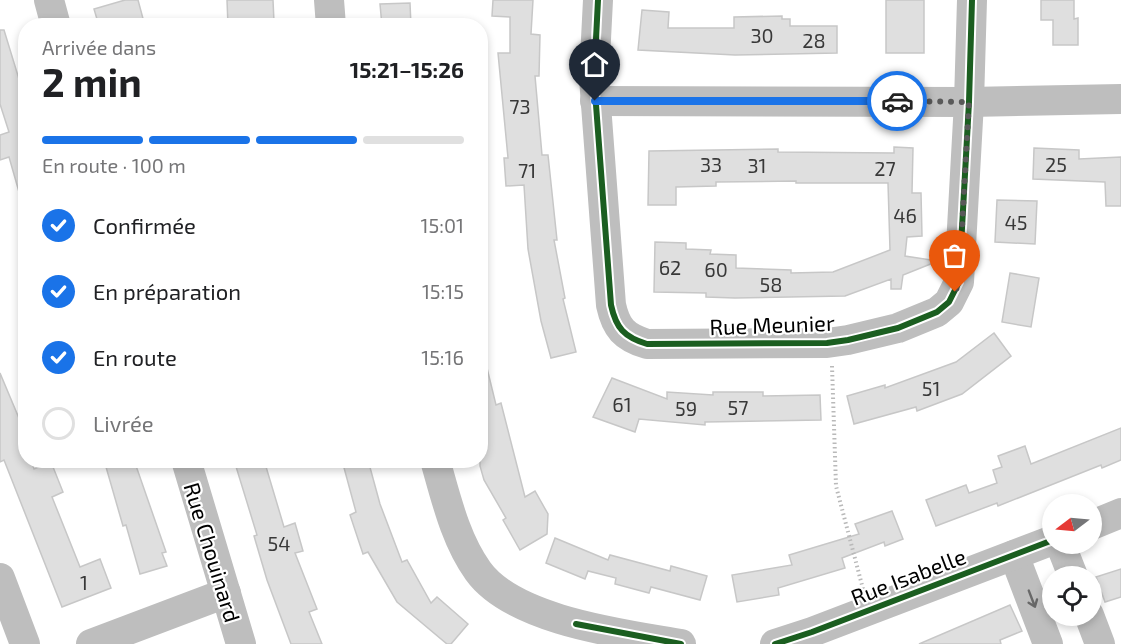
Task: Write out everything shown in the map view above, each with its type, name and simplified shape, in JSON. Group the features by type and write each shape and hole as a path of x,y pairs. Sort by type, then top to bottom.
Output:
{"street":[{"path":"48,0 54,18"},
{"path":"329,0 330,18"},
{"name":"Rue Meunier","path":"598,0 594,58 595,101 611,305 615,321 623,332 633,340 646,344 831,343 898,328 923,319 949,302 959,282 972,0"},
{"path":"595,101 969,102 1121,99"},
{"name":"Rue Chouinard","path":"188,468 241,644"},
{"path":"438,468 458,531 479,572 493,587 574,634 681,644"},
{"path":"1102,521 1121,513"},
{"name":"Rue Isabelle","path":"775,644 1042,544"},
{"path":"1014,555 1048,644"},
{"path":"0,578 25,644"},
{"path":"91,644 226,593"},
{"path":"1093,626 1100,644"}],"path":[{"path":"831,343 836,486 868,610"}],"building":[{"path":"125,0 138,0 143,18 97,18 94,9"},
{"path":"227,0 273,0 274,18 228,18"},
{"path":"493,0 533,0 531,34 540,35 539,76 535,76 542,155 548,155 557,240 554,240 565,298 563,299 576,352 551,358 541,321 528,249 524,185 506,186 504,158 508,158 498,53 510,53 510,17 492,16"},
{"path":"886,0 924,0 924,53 886,53"},
{"path":"1041,0 1074,0 1074,19 1078,18 1078,45 1053,45 1053,20 1041,20"},
{"path":"410,3 411,18 381,18 380,4"},
{"path":"642,10 669,12 668,28 734,28 734,17 782,16 782,19 790,19 790,26 837,26 837,53 735,55 638,50"},
{"path":"0,30 4,30 18,76 18,188 9,157 0,160 0,135 9,132 0,104"},
{"path":"894,147 913,148 912,193 921,193 922,236 907,237 905,256 938,261 903,275 901,289 891,289 891,279 845,296 735,298 706,297 706,293 654,292 655,242 686,243 686,249 711,250 710,254 736,255 736,268 791,270 791,273 833,272 890,250 888,183 716,182 716,186 676,187 676,205 648,205 649,151 778,149 778,152 894,153"},
{"path":"1034,148 1079,150 1079,159 1121,157 1121,206 1106,206 1105,182 1033,179"},
{"path":"997,200 1037,201 1035,244 995,242"},
{"path":"1010,273 1039,278 1031,327 1002,322"},
{"path":"994,333 1011,356 962,394 917,411 916,407 854,424 847,396 885,385 885,388 956,362"},
{"path":"488,372 496,405 501,403 525,497 535,491 548,514 547,534 520,550 503,520 506,518 484,480 481,468 488,468"},
{"path":"0,373 18,416 18,468 53,468 63,492 52,497 80,567 100,559 111,588 62,607 4,460 0,462"},
{"path":"612,378 667,399 667,392 713,395 713,392 763,392 763,396 820,395 821,420 705,422 705,425 639,419 635,432 593,417"},
{"path":"1121,428 1121,460 1102,468 1101,465 998,506 997,503 936,526 926,500 966,485 969,493 997,483 993,470 1002,467 998,456 1025,446 1031,464"},
{"path":"106,468 137,468 166,552 162,553 167,566 140,574 126,525 123,526"},
{"path":"236,468 266,468 284,527 295,523 303,551 295,553 317,609 309,612 322,644 291,644 267,580 254,536 257,535"},
{"path":"344,468 370,468 380,504 402,562 407,560 431,603 437,597 468,624 451,644 447,644 397,602 368,552 363,554 350,515 356,512"},
{"path":"892,511 903,539 885,546 884,542 842,558 845,568 778,588 779,595 737,602 732,575 792,565 789,555 859,534 855,524"},
{"path":"555,538 608,560 610,555 670,571 671,566 707,576 700,600 651,587 649,593 615,584 616,578 588,571 585,579 546,563"},
{"path":"1121,569 1121,597 1105,602 1102,594 1102,575"},
{"path":"1010,605 1022,631 1000,640 1001,644 919,644"}],"cycle path":[{"path":"598,0 594,78 611,305 622,330 632,338 647,344 827,343 898,328 937,312 949,302 959,282 972,0"},
{"path":"775,644 1042,544"},
{"path":"576,624 681,644"}],"way so far":[{"path":"897,101 969,102 959,282 955,292"}],"route":[{"path":"595,101 897,101"}]}
